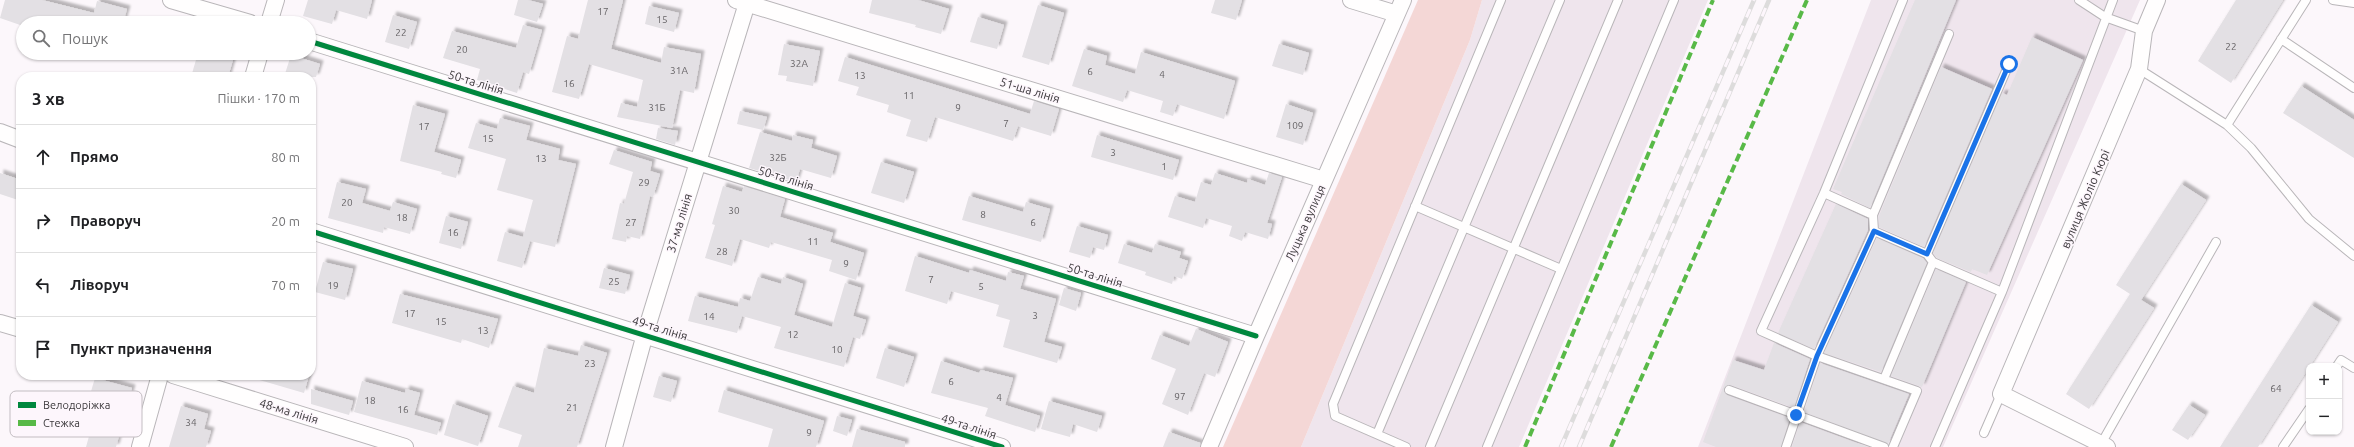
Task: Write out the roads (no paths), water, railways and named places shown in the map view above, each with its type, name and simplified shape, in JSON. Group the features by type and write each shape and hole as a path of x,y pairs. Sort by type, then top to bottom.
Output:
{"street":[{"path":"171,0 226,16"},
{"path":"271,16 276,0"},
{"path":"1351,0 1400,7"},
{"name":"вулиця Жоліо Кюрі","path":"2001,394 2139,69 2144,31 2157,0"},
{"name":"37-ма лінія","path":"614,447 645,334 744,1"},
{"name":"51-ша лінія","path":"744,1 1324,180"},
{"name":"Луцька вулиця","path":"1209,447 1400,7"},
{"name":"50-та лінія","path":"316,43 1256,336"},
{"path":"254,72 258,60"},
{"path":"0,132 16,138"},
{"name":"49-та лінія","path":"316,233 645,334 1002,447"},
{"path":"0,323 16,328"},
{"path":"140,447 159,380"},
{"name":"48-ма лінія","path":"189,380 405,447"},
{"path":"2001,394 2104,445"}],"lane":[{"path":"1406,447 1335,416 1332,404 1501,0"},
{"path":"1377,434 1560,0"},
{"path":"1430,447 1618,0"},
{"path":"1487,447 1674,0"},
{"path":"1893,447 1917,391 1817,356 1761,332 1824,194 1903,0"},
{"path":"2079,0 2105,17 2144,31"},
{"path":"1935,447 2002,292 2105,17 2113,0"},
{"path":"2227,125 2306,0"},
{"path":"2333,0 2354,3"},
{"path":"1786,447 1817,356 1874,231 1872,214 1949,34"},
{"path":"2281,39 2354,88"},
{"path":"1927,254 2009,64"},
{"path":"2139,69 2227,125 2251,148 2309,219 2354,256"},
{"path":"1824,194 1872,214"},
{"path":"1415,206 1561,269"},
{"path":"1874,231 1927,254 1933,262 2002,292"},
{"path":"2104,445 2216,242"},
{"path":"1884,379 1933,262"},
{"path":"2339,363 2341,360 2354,368"},
{"path":"1729,390 1884,447"},
{"path":"1984,433 2001,394"},
{"path":"2283,447 2306,413"}],"railway":[{"path":"1561,447 1754,0"},
{"path":"1579,447 1769,0"}]}
